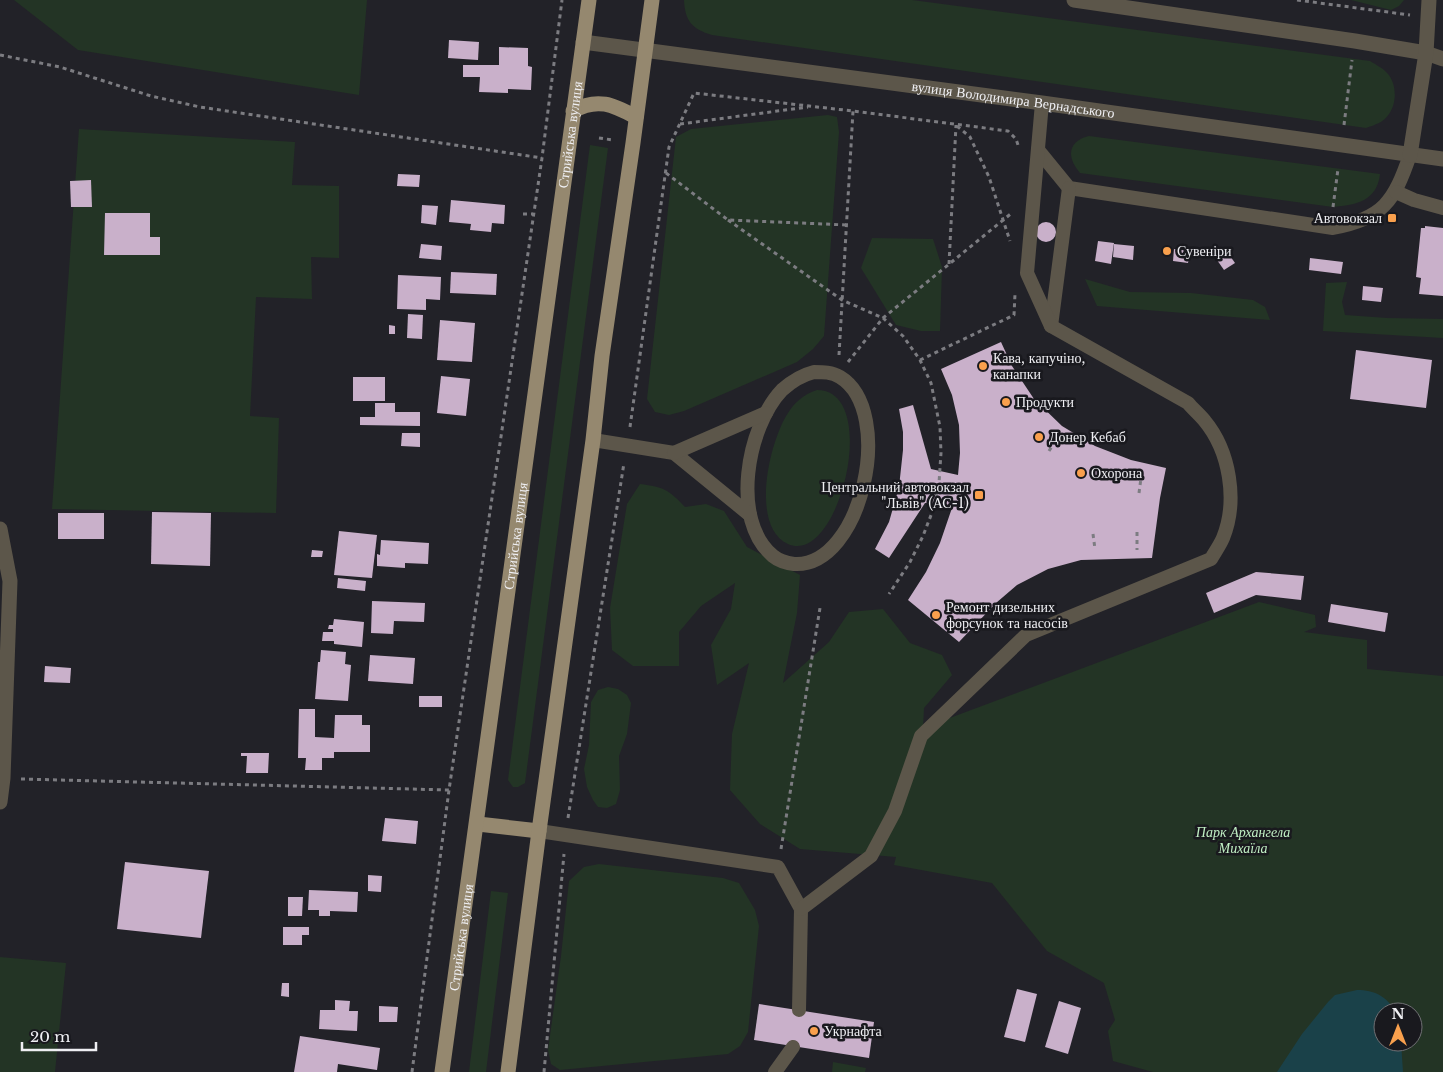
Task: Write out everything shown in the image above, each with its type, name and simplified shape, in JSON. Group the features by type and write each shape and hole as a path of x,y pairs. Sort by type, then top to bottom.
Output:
{"main road":[{"name":"Стрийська вулиця","path":"442,1072 478,824 557,218 589,0"},
{"path":"508,1072 593,440 602,356 652,0"},
{"path":"573,111 585,104 602,103 636,117"},
{"path":"478,824 539,831"}],"street":[{"path":"1074,0 1426,53 1443,59"},
{"path":"1410,155 1426,53 1429,0"},
{"name":"вулиця Володимира Вернадського","path":"583,42 1443,159"},
{"path":"0,529 5,582 3,778 0,802"}],"lane":[{"path":"801,909 871,856 895,810 921,736 1026,635 1211,559 1223,538 1230,509 1229,478 1223,454 1213,433 1204,420 1188,403 1051,326 1027,273 1042,103"},
{"path":"1038,150 1069,188 1333,228 1352,224 1373,216 1385,206 1396,192 1410,155"},
{"path":"1051,326 1069,188"},
{"path":"1396,192 1414,200 1443,208"},
{"path":"814,372 828,372 840,377 850,385 863,408 868,434 867,464 861,494 850,522 834,545 814,560 801,564 788,563 776,559 766,550 758,540 750,515 747,486 748,471 755,441 766,414 782,391 802,375 814,372"},
{"path":"674,453 766,414"},
{"path":"593,440 674,453 750,515"},
{"path":"539,831 778,867 801,909 799,1010"},
{"path":"775,1072 794,1047"}],"path":[{"path":"412,1072 449,790 542,158 562,0"},
{"path":"1297,0 1428,17"},
{"path":"0,54 60,68 151,96 200,106 542,158"},
{"path":"1344,125 1353,59"},
{"path":"544,1072 566,834 627,446 666,173 668,147 694,92 1008,131 1016,140 1021,151"},
{"path":"679,124 813,106"},
{"path":"839,356 853,111"},
{"path":"956,126 970,137 990,177 1012,246"},
{"path":"948,264 956,126"},
{"path":"1333,207 1338,169"},
{"path":"666,173 728,220 842,300 883,318 904,336 920,360 931,384 940,427 939,483 933,510 923,536 910,562 889,594"},
{"path":"844,368 883,318 1014,212 1015,203"},
{"path":"522,214 533,214"},
{"path":"728,220 847,225"},
{"path":"920,360 1014,315 1015,292"},
{"path":"1049,451 1057,438"},
{"path":"1140,493 1141,478"},
{"path":"1136,532 1136,550"},
{"path":"1093,534 1095,549"},
{"path":"778,867 820,608"},
{"path":"3,778 449,790"}],"green space":[{"path":"14,0 367,0 359,95 78,50"},
{"path":"684,0 912,0 1370,61 1384,70 1390,77 1393,82 1395,99 1392,109 1385,119 1366,128 712,35 699,30 691,23 686,13"},
{"path":"1351,0 1404,0 1399,6 1391,10"},
{"path":"828,115 837,117 839,132 824,336 813,349 797,362 684,411 669,415 655,412 647,399 676,137 691,129"},
{"path":"79,129 295,142 292,185 339,186 339,258 311,257 312,299 256,297 250,416 279,418 276,513 52,509"},
{"path":"1089,136 1380,174 1375,190 1370,196 1357,203 1333,207 1080,173 1071,156 1071,150 1082,138"},
{"path":"590,145 608,148 525,783 518,787 513,787 508,780"},
{"path":"872,238 933,239 942,267 940,331 921,331 896,325 861,268"},
{"path":"1085,279 1130,292 1191,293 1253,300 1265,307 1270,320 1097,306"},
{"path":"1347,282 1342,302 1345,315 1443,319 1443,338 1323,331 1326,283"},
{"path":"817,390 837,398 847,417 850,445 846,476 837,505 823,530 807,544 788,544 776,534 769,520 766,502 770,462 775,442 788,413 800,399"},
{"name":"Парк Архангела Михаїла","path":"640,484 666,490 685,507 706,504 724,511 747,547 800,575 797,613 783,683 829,642 849,612 883,609 910,643 942,655 952,675 924,708 923,728 1259,602 1315,615 1316,627 1304,632 1367,640 1367,669 1443,676 1443,1072 1153,1072 1113,1061 1108,1031 1115,1020 1104,983 1047,951 992,883 894,865 896,857 800,849 760,824 730,790 732,734 749,663 717,685 711,645 731,609 735,583 701,606 679,632 679,666 633,666 612,650 610,608 627,504"},
{"path":"608,687 618,689 627,695 631,703 627,734 619,756 620,790 616,804 607,808 598,807 593,800 587,787 584,769 589,745 591,702 598,690"},
{"path":"599,864 723,878 739,883 755,910 759,926 748,1032 740,1046 728,1054 560,1070 551,1064 548,1050 569,881 584,867"},
{"path":"491,891 508,893 486,1072 469,1072"},
{"path":"0,957 66,963 55,1072 0,1072"},
{"path":"833,1062 866,1068 865,1072 832,1072"}],"water":[{"path":"1357,990 1369,991 1380,995 1388,1002 1373,1002 1373,1052 1402,1052 1403,1072 1277,1072 1302,1034 1335,995"}],"building":[{"path":"449,40 479,42 478,60 448,58"},
{"path":"499,47 528,48 528,66 532,67 531,90 508,89 508,93 479,92 480,77 463,77 463,65 499,65"},
{"path":"398,174 420,175 419,187 397,186"},
{"path":"91,180 92,207 71,207 70,181"},
{"path":"451,200 505,205 504,224 492,223 491,232 470,230 471,224 449,222"},
{"path":"422,205 438,206 436,225 421,223"},
{"path":"105,213 150,213 150,237 160,237 160,255 104,255"},
{"path":"1046,222 1053,225 1056,232 1053,239 1046,242 1039,239 1036,232 1039,225"},
{"path":"1425,226 1443,228 1443,296 1419,294 1421,278 1416,277 1421,228 1425,228"},
{"path":"1098,241 1114,243 1111,264 1095,261"},
{"path":"421,244 442,246 441,260 419,258"},
{"path":"1114,244 1134,246 1133,260 1113,257"},
{"path":"1174,249 1190,251 1188,263 1173,261"},
{"path":"1228,253 1235,263 1224,270 1217,260"},
{"path":"1310,258 1343,262 1341,274 1309,270"},
{"path":"451,272 497,274 496,295 450,293"},
{"path":"398,275 441,277 440,300 426,299 426,310 397,309"},
{"path":"1363,286 1383,288 1381,302 1362,300"},
{"path":"408,314 423,315 422,339 407,338"},
{"path":"440,320 475,323 472,362 437,360"},
{"path":"389,325 395,326 395,334 389,334"},
{"path":"1001,342 1012,366 1034,399 1062,426 1095,446 1131,460 1166,468 1152,558 1081,560 1048,569 1017,585 996,603 959,642 908,600 926,572 940,543 953,505 925,503 889,558 875,549 889,522 899,487 903,432 899,409 913,405 931,469 958,475 960,453 959,425 952,395 941,369"},
{"path":"1356,350 1432,360 1426,408 1350,399"},
{"path":"441,376 470,379 466,416 437,413"},
{"path":"353,377 385,377 385,401 353,401"},
{"path":"375,403 395,403 395,412 420,412 420,426 360,425 360,417 375,417"},
{"path":"402,433 420,433 420,447 401,446"},
{"path":"152,512 211,513 210,566 151,564"},
{"path":"58,513 104,513 104,539 58,539"},
{"path":"339,531 377,535 372,578 334,575"},
{"path":"381,540 429,543 428,564 405,563 405,568 377,566 377,554 380,555"},
{"path":"312,550 323,551 322,557 311,557"},
{"path":"1256,572 1304,576 1301,600 1256,595 1214,613 1206,593"},
{"path":"338,578 366,581 365,591 337,588"},
{"path":"372,601 425,603 424,622 394,621 393,634 371,633"},
{"path":"1331,604 1388,613 1385,632 1328,622"},
{"path":"334,619 364,622 362,647 334,644 334,641 322,641 323,632 333,632 333,629 328,629 329,625 333,625"},
{"path":"321,650 346,652 345,664 351,665 348,701 315,699 318,662 320,662"},
{"path":"370,655 415,658 413,684 368,681"},
{"path":"45,666 71,668 70,683 44,682"},
{"path":"419,696 442,696 442,707 419,707"},
{"path":"299,709 315,709 315,737 334,738 335,715 362,715 362,725 370,725 370,752 334,752 334,758 322,758 322,770 305,770 306,758 298,758"},
{"path":"241,753 269,753 268,773 246,773 247,756 241,756"},
{"path":"385,818 418,821 416,844 382,841"},
{"path":"125,862 209,871 201,938 117,929"},
{"path":"368,875 382,876 381,892 368,891"},
{"path":"309,890 358,892 357,912 330,911 330,916 319,916 319,910 308,910"},
{"path":"288,897 303,897 302,916 288,916"},
{"path":"283,927 309,927 309,935 302,935 302,945 283,945"},
{"path":"282,983 289,983 289,997 281,996"},
{"path":"1017,989 1037,994 1025,1042 1004,1037"},
{"path":"335,1000 350,1001 349,1011 358,1011 357,1031 319,1029 320,1010 335,1010"},
{"path":"1059,1001 1081,1008 1068,1054 1045,1047"},
{"name":"Укрнафта","path":"759,1004 874,1022 869,1058 754,1040"},
{"path":"379,1006 398,1007 397,1022 379,1022"},
{"path":"300,1036 380,1048 377,1070 338,1064 337,1072 294,1072"}],"place":[{"name":"Автовокзал","path":"1392,218"},
{"name":"Сувеніри","path":"1167,251"},
{"name":"Кава, капучіно, канапки","path":"983,366"},
{"name":"Продукти","path":"1006,402"},
{"name":"Донер Кебаб","path":"1039,437"},
{"name":"Охорона","path":"1081,473"},
{"name":"Центральний автовокзал \"Львів\" (АС-1)","path":"979,495"},
{"name":"Ремонт дизельних форсунок та насосів","path":"936,615"},
{"name":"Укрнафта","path":"814,1031"}]}
